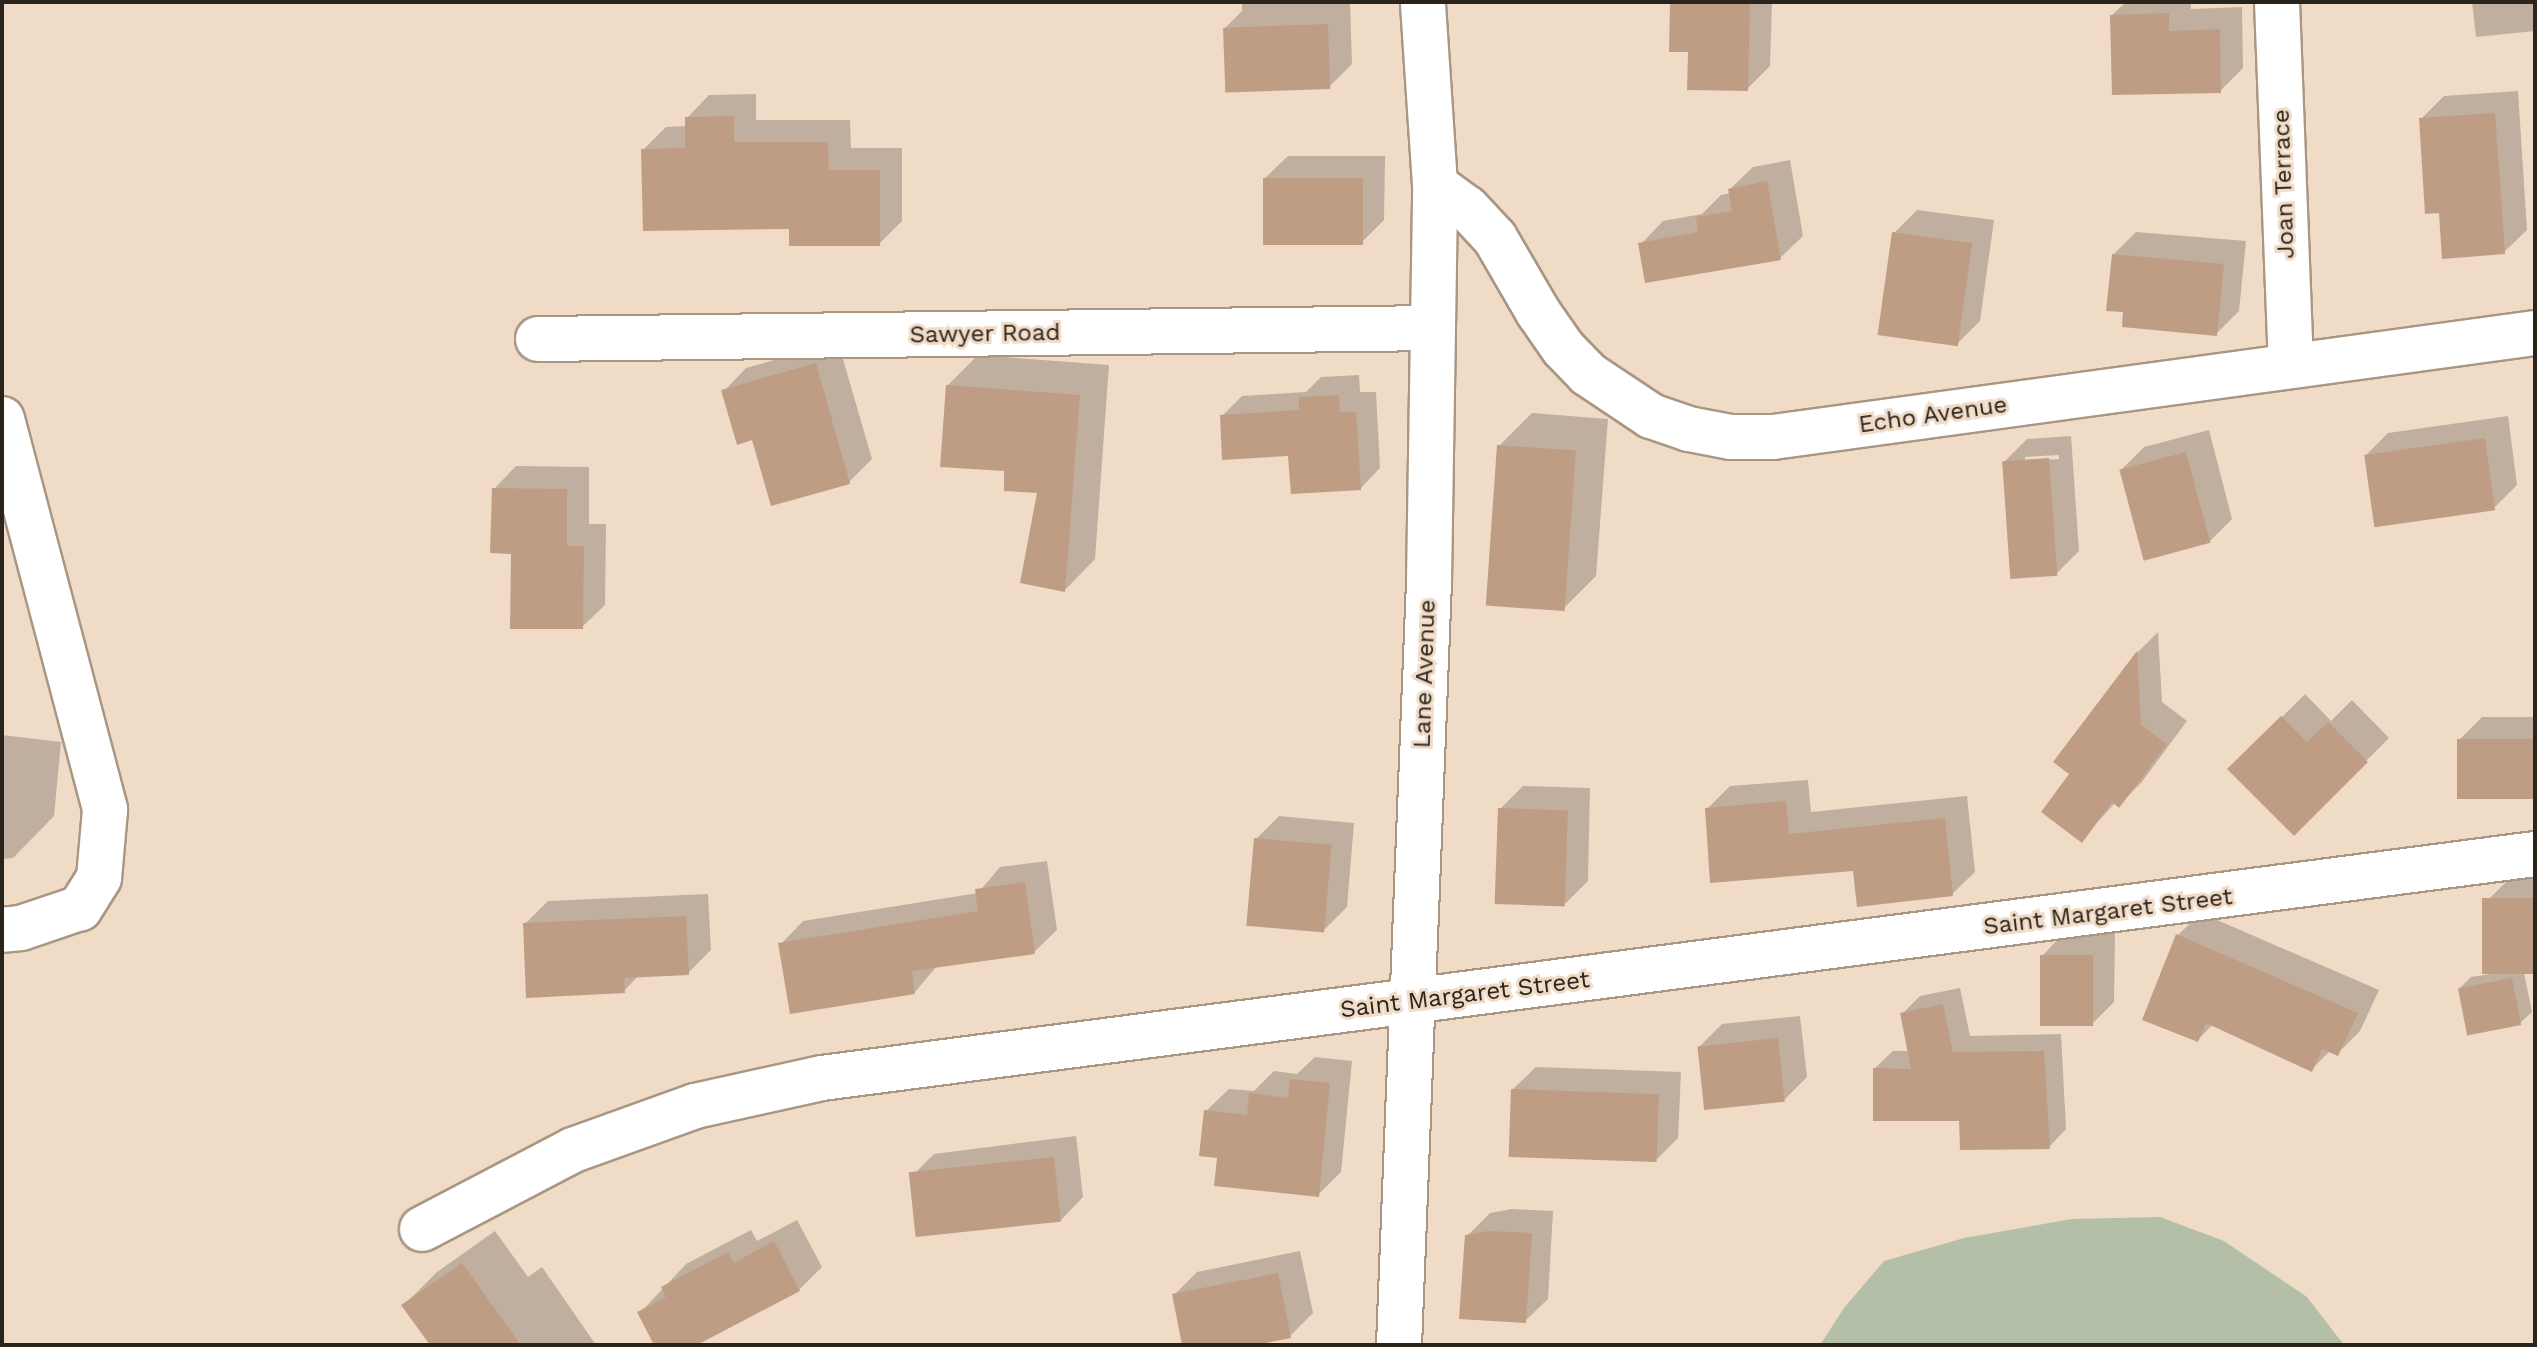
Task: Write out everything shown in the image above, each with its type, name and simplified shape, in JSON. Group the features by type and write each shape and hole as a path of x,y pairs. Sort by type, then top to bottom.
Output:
{"street":[{"name":"Lane Avenue","path":"1399,1345 1429,582 1435,185 1423,2"},
{"name":"Joan Terrace","path":"2277,2 2291,365"},
{"name":"Echo Avenue","path":"1435,185 1467,208 1495,238 1546,324 1588,374 1651,416 1689,429 1731,437 1773,437 2535,333"},
{"name":"Sawyer Road","path":"538,339 1432,328"},
{"path":"2,419 105,810 99,878 80,908 21,928 2,930"},
{"name":"Saint Margaret Street","path":"422,1229 573,1150 695,1106 822,1078 2535,854"}],"green space":[{"path":"2160,1217 2224,1241 2307,1297 2344,1345 1820,1345 1844,1308 1884,1261 1964,1238 2072,1219"}],"building":[{"path":"1670,2 1750,2 1748,91 1687,90 1688,52 1669,52"},
{"path":"2169,13 2169,31 2220,29 2221,93 2112,95 2110,15"},
{"path":"1328,24 1330,89 1225,93 1223,28"},
{"path":"2495,113 2505,254 2442,259 2439,213 2425,214 2419,118"},
{"path":"734,116 734,142 828,142 829,170 880,170 880,246 789,246 789,229 643,231 641,149 685,148 685,117"},
{"path":"1263,178 1363,178 1363,245 1263,245"},
{"path":"1767,181 1781,260 1645,283 1638,243 1698,232 1696,217 1732,211 1728,189"},
{"path":"1892,232 1972,243 1958,346 1878,335"},
{"path":"2112,254 2224,264 2217,336 2122,327 2123,312 2106,311"},
{"path":"816,363 850,484 771,506 752,440 737,445 721,390"},
{"path":"946,385 1080,395 1065,592 1020,583 1037,493 1004,491 1004,471 940,467"},
{"path":"1339,395 1340,412 1356,412 1361,490 1291,494 1288,456 1222,460 1220,415 1299,410 1299,397"},
{"path":"2485,438 2495,510 2374,527 2364,455"},
{"path":"1497,445 1576,451 1565,611 1486,606"},
{"path":"2186,452 2210,543 2144,561 2119,470"},
{"path":"2049,458 2057,576 2010,579 2002,461"},
{"path":"492,488 567,489 567,546 584,546 583,629 510,629 511,554 490,553"},
{"path":"2137,651 2141,725 2167,744 2119,808 2112,802 2082,843 2041,812 2069,774 2053,762"},
{"path":"2281,716 2307,742 2328,722 2368,762 2294,836 2227,769"},
{"path":"2457,739 2535,739 2535,799 2457,799"},
{"path":"1786,801 1789,834 1945,818 1953,896 1857,907 1853,871 1710,883 1705,808"},
{"path":"1498,808 1568,810 1565,906 1495,904"},
{"path":"1254,838 1332,845 1324,932 1246,926"},
{"path":"1025,882 1035,954 912,971 915,994 790,1014 778,943 978,911 975,889"},
{"path":"2482,898 2535,898 2535,974 2482,974"},
{"path":"686,916 689,975 624,978 625,993 526,998 523,923"},
{"path":"2176,934 2358,1013 2338,1056 2322,1049 2312,1072 2206,1023 2198,1042 2142,1020"},
{"path":"2040,955 2093,955 2093,1026 2040,1026"},
{"path":"2512,978 2521,1025 2467,1036 2458,988"},
{"path":"1943,1004 1953,1052 2044,1051 2050,1149 1960,1150 1959,1121 1873,1121 1873,1068 1911,1069 1900,1013"},
{"path":"1778,1038 1785,1102 1704,1110 1697,1046"},
{"path":"1290,1079 1330,1083 1319,1197 1214,1186 1217,1158 1199,1156 1204,1110 1247,1115 1249,1093 1288,1098"},
{"path":"1511,1089 1659,1094 1657,1162 1509,1157"},
{"path":"1054,1157 1061,1222 916,1237 909,1172"},
{"path":"1488,1231 1532,1233 1526,1323 1459,1319 1465,1235"},
{"path":"774,1241 800,1291 697,1345 654,1345 637,1312 666,1297 661,1287 728,1252 734,1263"},
{"path":"462,1263 521,1345 430,1345 401,1305"},
{"path":"1278,1273 1291,1338 1255,1345 1182,1345 1172,1294"}]}
